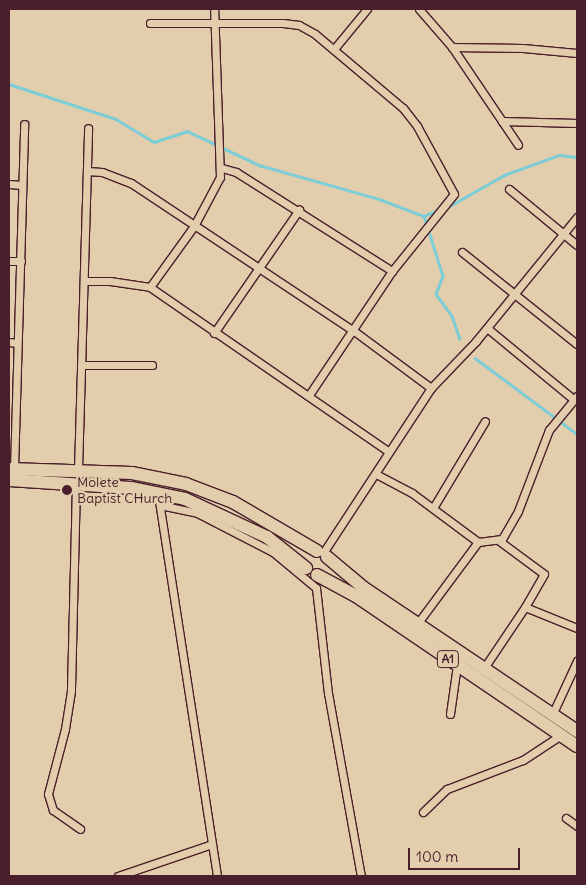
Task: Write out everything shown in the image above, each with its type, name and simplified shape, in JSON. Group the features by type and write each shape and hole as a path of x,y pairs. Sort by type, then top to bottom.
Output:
{"highway":[{"name":"A1","path":"11,473 78,470 132,473 194,487 233,502 323,554 364,588 577,732"},
{"path":"11,473 158,499 186,499 232,518 282,547 306,568 317,575 327,570 323,554 307,556 306,568"},
{"name":"A1","path":"317,575 356,596 577,746"}],"street":[{"path":"150,287 194,226 220,178 222,164 218,133 214,9"},
{"path":"334,49 367,9"},
{"path":"419,9 452,47 518,145"},
{"path":"150,23 214,22 299,25 334,49 403,108 417,126 454,194 392,271 354,331 309,395"},
{"path":"452,47 523,48 577,53"},
{"path":"502,120 577,123"},
{"path":"11,473 13,343 21,261 24,124"},
{"path":"78,470 88,128"},
{"path":"222,164 299,210 392,271"},
{"path":"87,171 102,172 131,183 354,331 431,388"},
{"path":"9,184 22,185"},
{"path":"509,189 577,245"},
{"path":"214,333 299,210"},
{"path":"323,554 431,388 487,328 577,217"},
{"path":"462,252 577,344"},
{"path":"9,261 21,261"},
{"path":"84,281 110,281 150,287 389,452"},
{"path":"487,328 575,397 549,430 518,511 502,539 498,540"},
{"path":"81,365 152,365"},
{"path":"433,508 485,421"},
{"path":"376,474 433,508 478,542"},
{"path":"76,484 71,691 65,729 48,794 53,810 80,829"},
{"path":"217,876 158,499 198,513 273,552 316,588 332,720 361,876"},
{"path":"417,624 478,542 486,539 498,540 544,574 484,668"},
{"path":"525,606 577,628"},
{"path":"552,715 577,661"},
{"path":"450,714 457,665"},
{"path":"423,812 447,789 523,760 561,736"},
{"path":"566,818 577,826"},
{"path":"118,876 212,844"}],"waterway":[{"path":"9,84 116,119 154,142 187,131 259,165 379,199 424,216 436,211"},
{"path":"446,208 504,175 559,155 577,157"},
{"path":"424,216 443,276 436,294 452,316 460,339"},
{"path":"475,358 577,434"}],"place":[{"name":"Molete Baptist CHurch","path":"67,490"}]}
